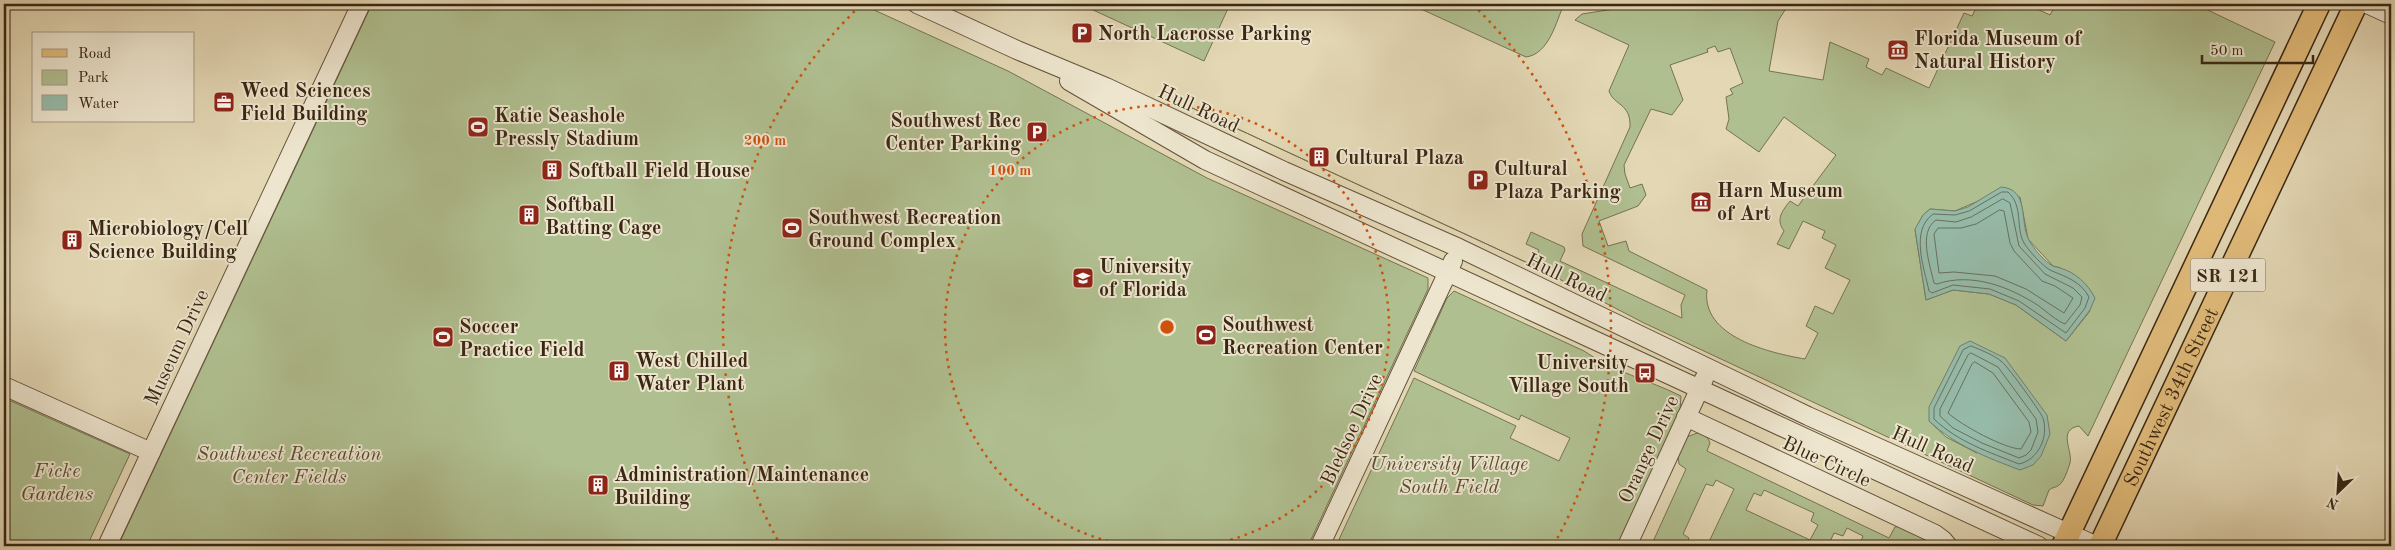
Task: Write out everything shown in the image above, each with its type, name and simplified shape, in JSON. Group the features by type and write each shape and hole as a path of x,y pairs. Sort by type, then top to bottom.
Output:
{"main road":[{"name":"Southwest 34th Street","path":"2066,540 2319,4"},
{"name":"Southwest 34th Street","path":"2098,546 2356,4"}],"street":[{"name":"Museum Drive","path":"107,546 361,4"},
{"name":"Hull Road","path":"917,4 1017,50 1106,87 1284,171 1459,248 2066,540 2098,546"},
{"path":"2367,4 2391,15"},
{"name":"Hull Road","path":"1017,50 1205,160 2040,546"},
{"name":"Bledsoe Drive","path":"1320,546 1459,248"},
{"name":"Orange Drive","path":"1627,546 1709,369"},
{"path":"4,386 152,452"},
{"name":"Blue Circle","path":"1686,417 1935,534 1948,546"}],"green space":[{"name":"Southwest Recreation Ground Complex","path":"372,4 861,4 1008,71 1207,178 1428,278 1428,289 1308,546 118,546"},
{"path":"1080,4 1230,4 1204,61"},
{"path":"1410,4 1564,4 1555,28 1546,44 1534,55 1526,57"},
{"path":"1646,4 1666,4 1669,10 1689,4 1773,4 1785,10 1778,21 1769,71 1823,80 1830,42 1869,59 1866,67 1882,75 1886,68 1929,88 1964,13 1972,16 1978,4 2026,4 2050,15 2056,4 2195,4 2275,42 2088,436 2079,426 2072,428 2067,436 2070,458 2068,469 2061,483 2049,490 2043,506 2033,505 1644,323 1532,265 1539,250 1526,244 1531,232 1564,247 1565,250 1560,261 1682,318 1681,305 1685,295 1583,246 1582,234 1630,127 1630,119 1625,109 1611,96 1609,91 1629,45 1575,20 1582,14","holes":["1715,46 1718,52 1730,48 1743,83 1730,89 1733,94 1726,97 1729,119 1726,129 1759,152 1784,117 1836,155 1798,206 1790,201 1780,219 1781,227 1784,231 1777,244 1789,249 1803,221 1825,231 1822,238 1836,245 1825,268 1850,280 1833,314 1815,306 1806,326 1818,333 1805,359 1757,347 1726,331 1715,320 1708,306 1707,290 1629,251 1626,241 1608,246 1599,221 1638,206 1646,195 1642,184 1630,188 1624,165 1651,109 1672,115 1683,100 1670,65 1708,52 1707,49","2020,197 2028,239 2053,266 2061,268 2090,311 2066,341 2016,305 1989,294 1953,290 1926,300 1915,230 1923,215 1930,209 1955,211 1983,199","1929,421 1977,453 1946,437"]},
{"name":"University Village South Field","path":"1454,291 1584,351 1607,365 1681,396 1680,411 1617,546 1336,546 1414,378 1516,426 1510,438 1559,461 1570,438 1521,415 1519,420 1414,371 1447,298"},
{"name":"Ficke Gardens","path":"4,398 130,454 87,546 4,546"},
{"path":"1697,433 1704,435 1710,443 1707,451 1889,538 1895,527 1900,526 1935,542 1937,546 1859,546 1863,536 1847,528 1843,536 1834,533 1828,546 1707,546 1734,489 1716,480 1713,486 1706,484 1683,534 1689,538 1687,546 1651,546 1686,469 1679,464 1678,456 1687,437","holes":["1764,490 1814,513 1811,521 1818,525 1810,540 1746,510 1754,493 1761,496"]}],"water":[{"path":"2001,187 2010,189 2020,200 2026,233 2036,251 2050,264 2071,272 2080,279 2095,298 2090,310 2066,341 2016,305 1989,294 1953,290 1926,300 1915,229 1923,215 1930,209 1955,211 1968,207"},
{"path":"1970,341 2005,358 2047,415 2050,434 2041,456 2033,465 2020,470 1983,455 1961,444 1929,421 1929,407 1960,346"}],"place":[{"name":"North Lacrosse Parking","path":"1082,33"},
{"name":"Florida Museum of Natural History","path":"1898,50"},
{"name":"Weed Sciences Field Building","path":"224,102"},
{"name":"Katie Seashole Pressly Stadium","path":"478,127"},
{"name":"Southwest Rec Center Parking","path":"1037,132"},
{"name":"Cultural Plaza","path":"1319,157"},
{"name":"Softball Field House","path":"552,170"},
{"name":"Cultural Plaza Parking","path":"1478,180"},
{"name":"Harn Museum of Art","path":"1701,202"},
{"name":"Softball Batting Cage","path":"529,215"},
{"name":"Southwest Recreation Ground Complex","path":"792,228"},
{"name":"Microbiology/Cell Science Building","path":"72,240"},
{"name":"University of Florida","path":"1083,278"},
{"name":"Southwest Recreation Center","path":"1206,335"},
{"name":"Soccer Practice Field","path":"443,337"},
{"name":"West Chilled Water Plant","path":"619,371"},
{"name":"University Village South","path":"1645,373"},
{"name":"Administration/Maintenance Building","path":"598,485"}],"park label":[{"name":"Southwest Recreation Center Fields","path":"289,464"}]}
